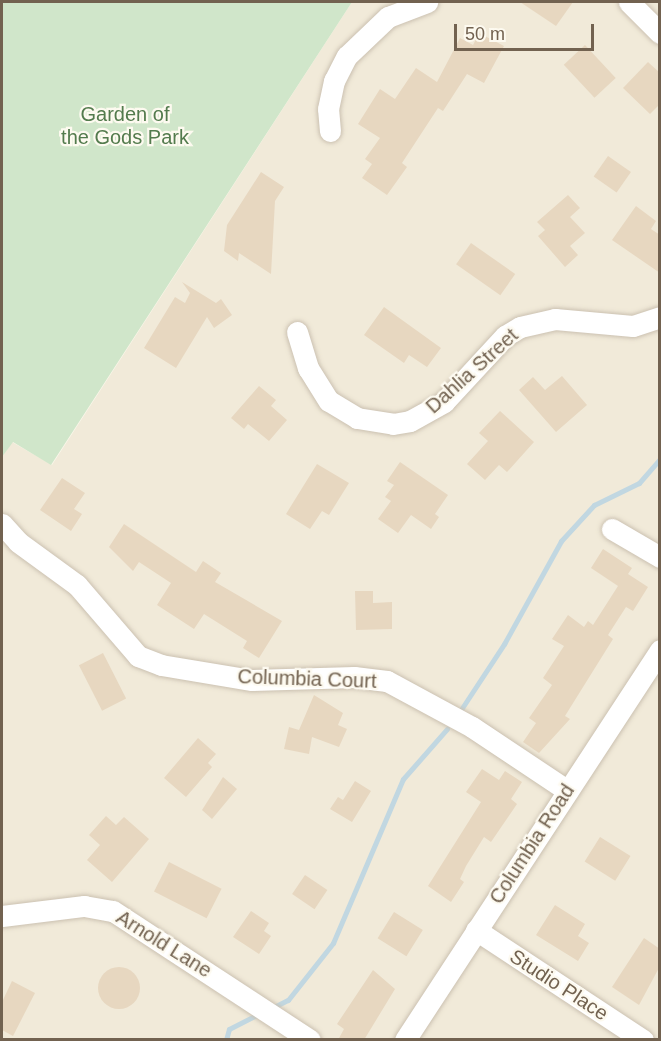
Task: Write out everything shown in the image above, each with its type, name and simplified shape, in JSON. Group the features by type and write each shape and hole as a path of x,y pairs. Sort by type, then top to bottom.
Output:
{"street":[{"path":"330,131 328,109 334,81 347,56 388,17 427,2"},
{"path":"629,2 660,33"},
{"name":"Dahlia Street","path":"297,332 308,368 329,401 357,418 393,424 410,421 444,402 498,342 520,327 555,319 623,326 660,317"},
{"name":"Columbia Court","path":"2,524 18,542 76,585 138,656 161,666 252,680 354,677 387,681 463,721 568,791"},
{"path":"612,529 660,557"},
{"name":"Columbia Road","path":"405,1040 660,650"},
{"name":"Arnold Lane","path":"2,916 84,906 113,911 310,1040"},
{"name":"Studio Place","path":"476,930 643,1040"}],"shaded area":[{"path":"352,2 659,2 659,1039 2,1040 2,457 12,442 52,465"}],"green space":[{"name":"Garden of the Gods Park","path":"2,2 352,2 51,465 13,442 2,457"}],"building":[{"path":"520,2 573,2 556,26"},
{"path":"479,33 504,46 484,83 467,74 443,111 438,108 402,163 407,167 387,195 362,178 372,164 365,159 380,138 358,124 380,89 395,99 416,68 437,82 460,38 473,45"},
{"path":"585,45 616,78 594,98 564,65"},
{"path":"648,62 660,73 660,104 650,114 623,88"},
{"path":"608,156 631,172 617,193 594,176"},
{"path":"261,172 284,187 275,201 271,274 239,253 238,261 224,251 227,225"},
{"path":"568,195 580,208 570,217 585,233 570,246 578,255 565,267 538,236 545,230 537,222"},
{"path":"636,206 656,221 651,229 660,235 660,273 612,240"},
{"path":"471,243 515,274 500,295 456,264"},
{"path":"182,282 216,303 221,299 232,315 214,328 207,317 176,368 144,348 175,297 185,303 190,293"},
{"path":"384,307 441,348 427,367 409,355 404,363 364,335"},
{"path":"562,376 587,405 556,432 519,390 533,377 545,390"},
{"path":"259,386 276,400 271,406 287,420 269,441 248,424 244,429 231,418"},
{"path":"500,411 534,442 507,472 499,465 485,480 467,464 488,441 479,433"},
{"path":"400,462 448,495 435,514 439,517 431,529 411,515 398,533 378,519 391,501 385,497 394,485 387,481"},
{"path":"317,464 349,483 329,515 322,511 310,529 286,514"},
{"path":"62,478 85,493 74,509 82,514 71,531 40,510"},
{"path":"124,524 196,572 203,561 221,573 215,582 282,621 259,658 243,648 247,641 204,614 194,629 157,605 171,583 139,562 133,571 109,547"},
{"path":"603,549 632,568 628,574 648,587 633,611 626,607 608,635 613,639 565,716 570,719 539,753 523,742 536,723 529,718 552,685 543,678 564,646 552,639 568,615 584,627 588,621 593,625 618,586 591,568"},
{"path":"355,591 373,591 373,603 392,602 392,629 356,630"},
{"path":"103,653 126,698 102,711 79,665"},
{"path":"314,695 343,713 338,725 347,729 339,747 312,737 309,754 284,749 289,727 299,730"},
{"path":"198,738 216,754 208,763 212,767 186,797 164,778"},
{"path":"482,769 499,780 505,771 522,782 511,799 517,804 491,842 484,837 466,866 460,879 464,882 451,902 428,886 481,802 466,792"},
{"path":"223,777 237,789 212,819 202,810"},
{"path":"355,781 371,791 352,822 330,809 338,797 343,800"},
{"path":"106,816 116,825 124,817 149,839 112,882 87,860 100,845 89,835"},
{"path":"600,837 631,856 615,881 585,862"},
{"path":"169,862 222,889 207,918 154,891"},
{"path":"305,875 327,890 315,909 292,894"},
{"path":"555,905 585,924 578,936 589,943 578,961 536,935"},
{"path":"251,911 269,923 264,931 271,936 259,954 233,937"},
{"path":"394,912 423,930 406,956 378,938"},
{"path":"644,938 660,949 660,966 639,1005 612,987"},
{"path":"119,967 127,968 134,973 139,980 139,996 134,1003 127,1008 119,1009 111,1008 104,1003 99,996 98,988 99,980 104,973 111,968"},
{"path":"373,970 395,989 364,1040 338,1040 344,1029 337,1024"},
{"path":"12,981 35,993 13,1036 2,1030 2,1002"}],"waterway":[{"path":"462,708 504,644 561,541 594,505 639,483 660,459"},
{"path":"272,1008 288,1000 333,943 403,779 447,729"},
{"path":"226,1040 229,1029 257,1015"}]}
